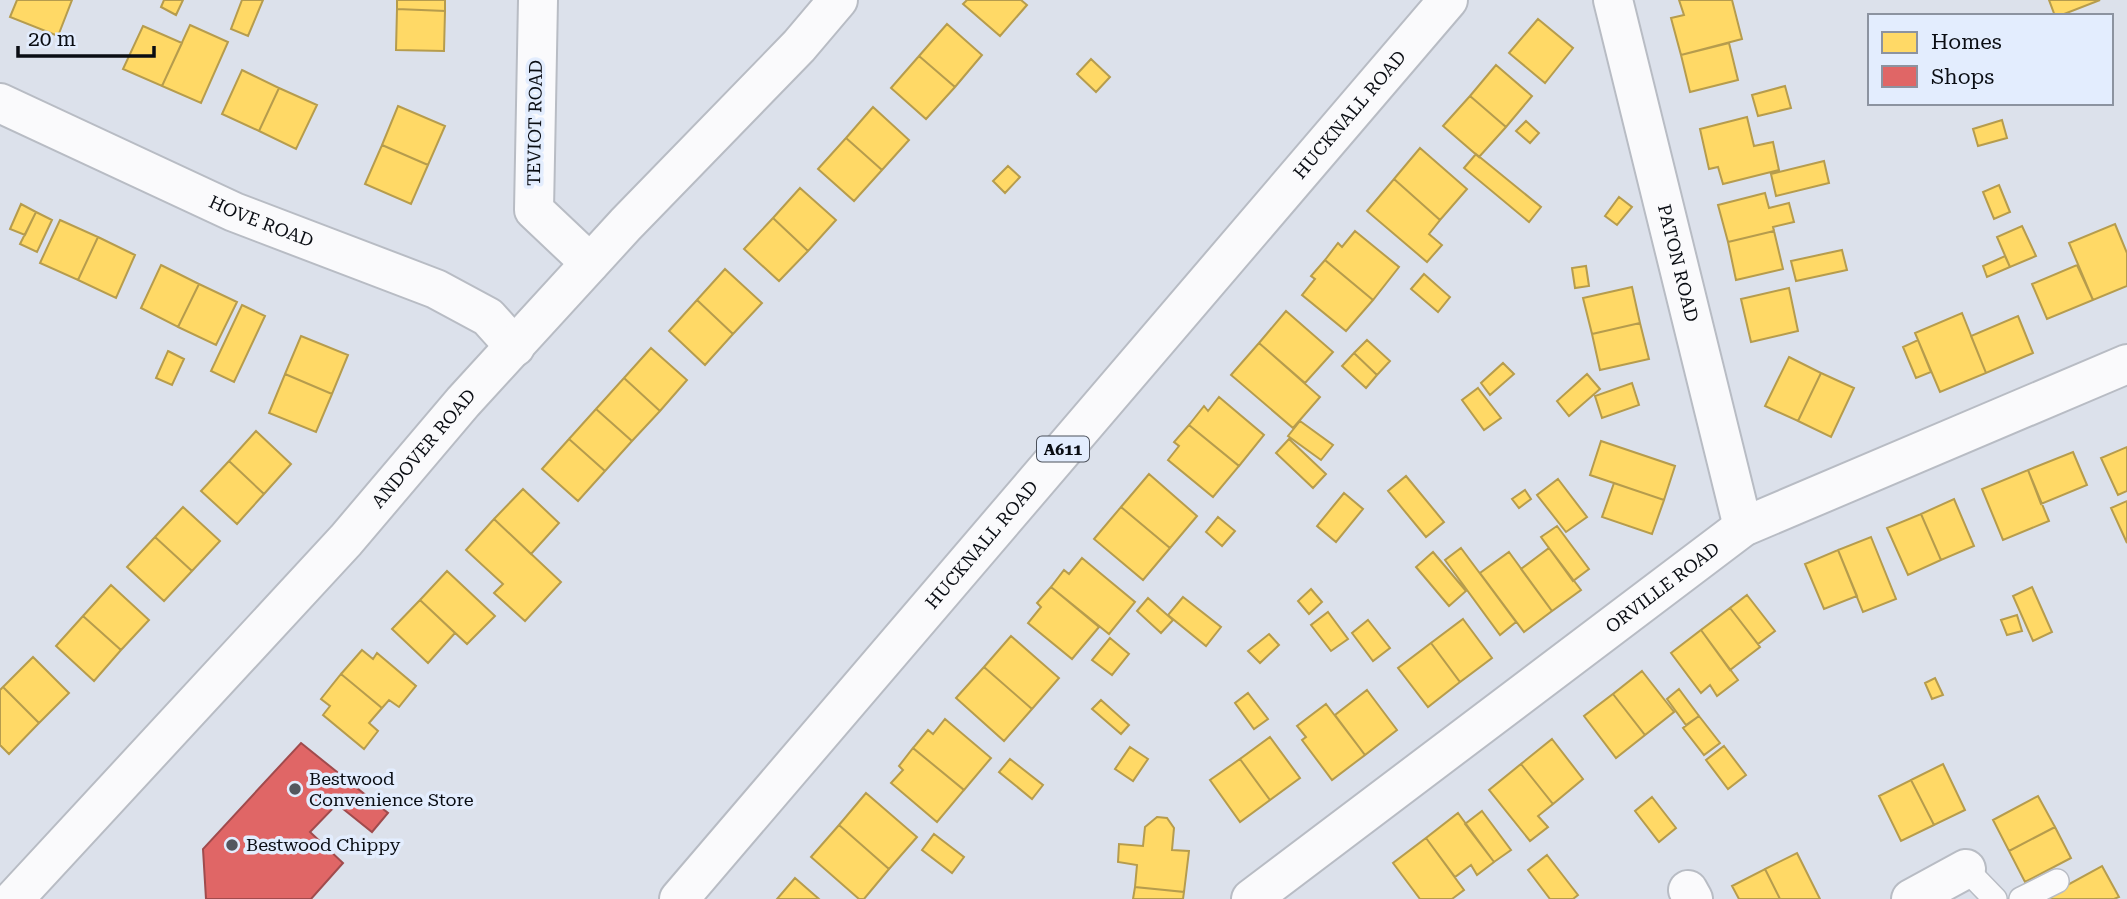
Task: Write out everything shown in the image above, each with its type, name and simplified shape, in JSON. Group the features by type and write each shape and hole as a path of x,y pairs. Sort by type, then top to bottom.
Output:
{"street":[{"name":"TEVIOT ROAD","path":"538,0 534,210 590,264"},
{"name":"ANDOVER ROAD","path":"14,899 346,540 463,402 590,264 799,46 838,0"},
{"name":"HUCKNALL ROAD","path":"679,899 1448,0"},
{"name":"PATON ROAD","path":"1613,0 1743,527"},
{"name":"HOVE ROAD","path":"0,103 234,212 436,289 488,317 514,347"},
{"name":"ORVILLE ROAD","path":"1251,899 1743,527 2127,364"},
{"path":"1911,899 1966,869"}],"lane":[{"path":"1966,869 1995,899"},
{"path":"2021,899 2057,881"}],"building: Homes":[{"path":"17,0 72,0 58,36 10,17"},
{"path":"164,0 183,0 176,15 161,7"},
{"path":"242,0 263,0 248,36 231,29"},
{"path":"397,0 445,0 445,11 397,9"},
{"path":"967,0 1021,0 1027,5 1000,36 963,4"},
{"path":"1679,0 1732,0 1742,39 1681,55 1671,18 1684,15"},
{"path":"2049,0 2100,0 2064,14 2054,14"},
{"path":"397,9 445,11 444,51 396,50"},
{"path":"1538,19 1573,48 1545,83 1509,53"},
{"path":"947,24 982,55 955,87 919,56"},
{"path":"190,25 228,42 201,103 162,86"},
{"path":"143,26 182,43 162,86 123,69"},
{"path":"1729,43 1738,80 1690,92 1681,55"},
{"path":"919,56 955,87 926,119 891,88"},
{"path":"1091,59 1110,77 1096,92 1077,74"},
{"path":"1496,65 1532,96 1506,127 1470,96"},
{"path":"242,70 279,88 259,131 222,114"},
{"path":"1785,86 1791,108 1758,116 1752,95"},
{"path":"279,88 317,105 296,149 259,131"},
{"path":"1470,96 1506,127 1479,157 1443,126"},
{"path":"398,106 445,126 428,165 382,145"},
{"path":"873,107 909,140 882,170 846,138"},
{"path":"1747,117 1754,146 1773,142 1779,170 1723,184 1718,167 1709,169 1700,129"},
{"path":"2002,120 2007,138 1978,146 1973,129"},
{"path":"1526,121 1539,133 1530,143 1516,131"},
{"path":"846,138 882,170 854,201 818,169"},
{"path":"382,145 428,165 411,204 365,184"},
{"path":"1420,148 1467,189 1440,220 1394,179"},
{"path":"1476,154 1541,207 1529,222 1464,168"},
{"path":"1824,161 1829,183 1776,196 1771,174"},
{"path":"1008,166 1020,177 1005,193 993,181"},
{"path":"1394,179 1440,220 1429,234 1442,245 1427,262 1367,211"},
{"path":"1999,185 2010,212 1994,219 1983,192"},
{"path":"800,188 836,220 808,251 773,218"},
{"path":"1765,193 1769,208 1789,203 1794,222 1773,227 1774,231 1728,242 1718,205"},
{"path":"1619,197 1632,207 1617,225 1605,216"},
{"path":"21,204 36,212 25,235 10,229"},
{"path":"36,212 52,220 37,252 20,244"},
{"path":"773,218 808,251 779,281 744,249"},
{"path":"60,220 98,237 78,280 40,263"},
{"path":"2115,224 2127,253 2127,286 2093,300 2069,243"},
{"path":"2022,226 2036,256 2010,267 1997,237"},
{"path":"1355,231 1399,267 1373,300 1325,260 1338,243 1342,247"},
{"path":"1774,231 1783,269 1736,280 1728,242"},
{"path":"98,237 135,255 116,298 78,280"},
{"path":"1842,250 1847,270 1796,281 1791,261"},
{"path":"2005,256 2010,267 1987,277 1983,266"},
{"path":"1325,260 1373,300 1346,331 1302,295 1315,279 1311,276"},
{"path":"161,265 199,284 178,327 141,308"},
{"path":"2077,265 2093,300 2047,319 2032,284"},
{"path":"1586,266 1589,286 1575,288 1572,268"},
{"path":"725,269 762,303 733,334 697,300"},
{"path":"1424,274 1450,297 1438,312 1411,289"},
{"path":"199,284 237,302 216,345 178,327"},
{"path":"1632,287 1640,323 1592,334 1583,298"},
{"path":"1789,288 1798,331 1751,342 1741,299"},
{"path":"697,300 733,334 705,365 669,331"},
{"path":"242,305 265,316 234,382 211,371"},
{"path":"1286,311 1333,352 1305,383 1259,343"},
{"path":"1962,313 1986,373 1940,392 1915,333"},
{"path":"2018,316 2033,353 1986,373 1971,336"},
{"path":"1640,323 1649,359 1600,370 1592,334"},
{"path":"301,336 348,355 332,394 285,374"},
{"path":"1367,340 1390,361 1377,375 1354,353"},
{"path":"1918,340 1931,372 1916,378 1903,347"},
{"path":"1259,343 1320,397 1293,428 1231,375"},
{"path":"651,348 687,380 660,411 624,378"},
{"path":"168,351 184,359 172,385 156,378"},
{"path":"1354,353 1377,375 1366,388 1342,366"},
{"path":"1789,357 1821,373 1798,421 1765,406"},
{"path":"1503,363 1514,374 1490,395 1481,383"},
{"path":"1821,373 1854,388 1831,437 1798,421"},
{"path":"285,374 332,394 316,432 269,413"},
{"path":"1587,374 1600,389 1569,416 1557,401"},
{"path":"624,378 660,411 632,441 596,409"},
{"path":"1632,383 1639,405 1602,418 1595,396"},
{"path":"1478,388 1501,418 1484,430 1462,400"},
{"path":"1219,397 1264,435 1239,466 1189,425 1204,406 1208,411"},
{"path":"596,409 632,441 605,471 569,439"},
{"path":"1300,421 1333,445 1321,460 1288,436"},
{"path":"1189,425 1239,466 1213,497 1168,460 1179,446 1174,442"},
{"path":"256,431 291,464 264,494 229,461"},
{"path":"569,439 605,471 578,501 542,469"},
{"path":"1289,439 1326,474 1313,488 1276,453"},
{"path":"1601,441 1675,466 1664,500 1590,475"},
{"path":"2127,447 2127,491 2118,495 2101,458"},
{"path":"2073,452 2087,485 2041,504 2028,470"},
{"path":"229,461 264,494 237,524 201,491"},
{"path":"2028,470 2049,521 2003,540 1982,489"},
{"path":"1149,474 1197,516 1170,548 1121,507"},
{"path":"1406,476 1444,522 1426,537 1388,491"},
{"path":"1558,479 1587,517 1566,532 1537,495"},
{"path":"1614,483 1664,500 1652,534 1602,517"},
{"path":"523,489 559,523 531,554 494,519"},
{"path":"1525,490 1531,499 1519,508 1512,499"},
{"path":"1344,493 1363,509 1336,542 1317,526"},
{"path":"1954,499 1974,546 1941,560 1921,514"},
{"path":"2127,501 2127,543 2111,508"},
{"path":"183,507 220,541 192,571 155,537"},
{"path":"1121,507 1170,548 1143,580 1094,539"},
{"path":"1921,514 1941,560 1908,575 1887,528"},
{"path":"1218,517 1235,531 1222,546 1206,532"},
{"path":"494,519 561,582 525,621 494,593 503,584 466,550"},
{"path":"1557,526 1589,569 1573,581 1541,537"},
{"path":"155,537 192,571 164,601 127,567"},
{"path":"1871,537 1896,599 1863,612 1838,550"},
{"path":"1461,548 1516,622 1500,635 1445,560"},
{"path":"1549,548 1581,590 1552,611 1521,569"},
{"path":"1838,550 1857,596 1824,609 1805,564"},
{"path":"1433,552 1466,591 1449,606 1416,567"},
{"path":"1509,552 1552,611 1524,632 1480,573"},
{"path":"1082,558 1135,602 1109,634 1051,587 1064,570 1069,574"},
{"path":"447,571 495,616 467,644 420,600"},
{"path":"111,585 149,620 121,650 83,616"},
{"path":"1051,587 1099,627 1072,659 1028,623 1041,607 1037,603"},
{"path":"2032,587 2052,632 2033,641 2013,596"},
{"path":"1311,589 1322,602 1309,614 1298,601"},
{"path":"1747,595 1775,631 1758,644 1730,608"},
{"path":"1183,597 1221,627 1206,646 1168,615"},
{"path":"1148,598 1173,620 1161,633 1137,611"},
{"path":"420,600 455,633 428,663 392,629"},
{"path":"1730,608 1760,647 1730,670 1701,630"},
{"path":"1328,612 1348,639 1331,651 1311,625"},
{"path":"2017,615 2022,631 2007,635 2001,620"},
{"path":"83,616 121,650 94,681 56,646"},
{"path":"1463,619 1492,658 1460,682 1431,643"},
{"path":"1368,620 1390,648 1373,661 1352,633"},
{"path":"1701,630 1738,680 1717,696 1710,685 1701,693 1671,653"},
{"path":"1269,634 1279,645 1260,663 1248,651"},
{"path":"1011,636 1059,678 1032,709 984,667"},
{"path":"1110,638 1129,654 1112,675 1092,660"},
{"path":"1431,643 1460,682 1428,707 1398,668"},
{"path":"362,650 373,659 377,653 416,686 399,707 389,700 382,708 341,674"},
{"path":"33,657 69,693 39,723 3,687"},
{"path":"984,667 1032,709 1004,741 956,698"},
{"path":"1642,671 1674,712 1645,735 1613,694"},
{"path":"341,674 382,708 369,723 378,731 364,749 323,715 330,706 321,699"},
{"path":"1935,678 1943,695 1932,699 1925,683"},
{"path":"3,687 39,723 9,754 0,745 0,690"},
{"path":"1679,689 1699,716 1686,725 1667,699"},
{"path":"1367,690 1397,730 1365,755 1335,715"},
{"path":"1248,693 1268,719 1254,729 1235,703"},
{"path":"1613,694 1645,735 1616,758 1584,716"},
{"path":"1101,700 1129,725 1121,734 1092,709"},
{"path":"1326,704 1365,755 1332,780 1302,740 1306,737 1297,726"},
{"path":"1699,716 1720,743 1704,755 1683,728"},
{"path":"945,719 991,758 964,790 913,748 928,730 933,734"},
{"path":"1270,737 1300,778 1270,800 1240,759"},
{"path":"1552,739 1583,779 1553,804 1521,764"},
{"path":"1724,746 1746,775 1728,789 1706,760"},
{"path":"1130,747 1148,759 1133,781 1115,769"},
{"path":"913,748 964,790 937,822 891,783 903,770 899,766"},
{"path":"1010,759 1043,785 1032,799 999,772"},
{"path":"1240,759 1270,800 1240,822 1210,780"},
{"path":"1521,764 1553,804 1538,816 1548,827 1530,841 1489,790"},
{"path":"1943,764 1965,810 1934,825 1911,780"},
{"path":"1911,780 1934,825 1901,841 1879,796"},
{"path":"866,793 917,837 889,869 839,825"},
{"path":"2038,796 2055,827 2009,851 1993,820"},
{"path":"1652,797 1676,828 1659,842 1635,811"},
{"path":"1482,811 1511,850 1494,862 1465,824"},
{"path":"1458,813 1494,862 1477,875 1471,865 1455,877 1426,838"},
{"path":"1157,817 1167,818 1174,828 1172,850 1189,851 1184,892 1135,887 1137,865 1118,862 1119,844 1143,846 1145,827"},
{"path":"839,825 889,869 864,899 859,899 811,857"},
{"path":"2055,827 2071,858 2025,882 2009,851"},
{"path":"934,834 964,857 952,873 922,850"},
{"path":"1426,838 1464,890 1452,899 1420,899 1393,863"},
{"path":"1797,853 1820,899 1780,899 1765,869"},
{"path":"1547,855 1578,895 1573,899 1550,899 1528,870"},
{"path":"2102,866 2119,897 2042,899"},
{"path":"1765,869 1780,899 1739,899 1732,886"},
{"path":"795,878 819,899 777,899"},
{"path":"1135,887 1184,892 1183,899 1133,899"}],"building: Shops":[{"path":"301,743 388,813 372,832 337,804 310,832 343,863 311,899 206,899 203,849"}],"place":[{"name":"Bestwood Convenience Store","path":"295,789"},
{"name":"Bestwood Chippy","path":"232,845"}]}
